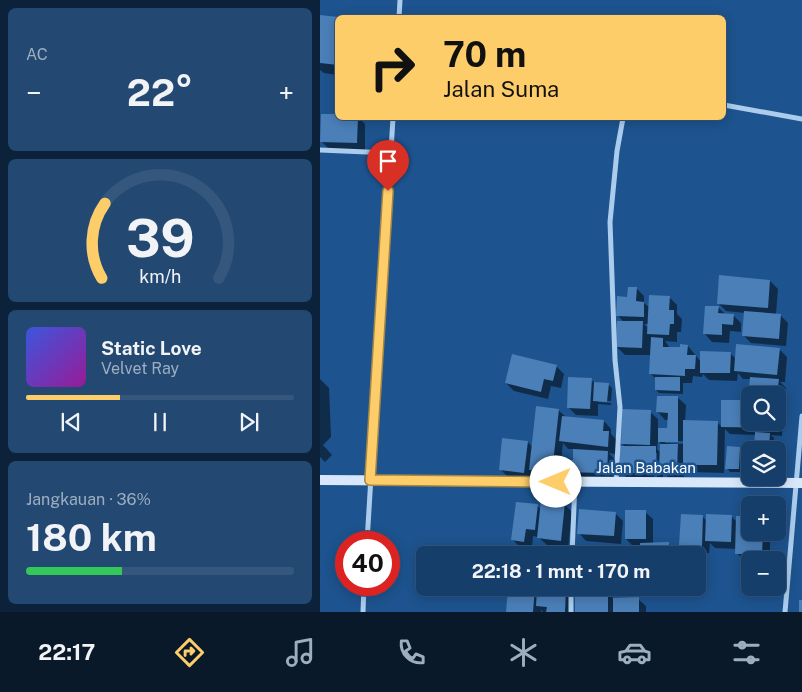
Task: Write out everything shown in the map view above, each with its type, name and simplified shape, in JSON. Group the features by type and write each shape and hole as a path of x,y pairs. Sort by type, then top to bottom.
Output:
{"street":[{"path":"399,15 400,0"},
{"path":"726,104 802,119"},
{"path":"368,531 392,120"},
{"path":"616,482 620,407 615,360 610,222 617,151 623,120"},
{"path":"320,150 390,153"},
{"path":"785,612 799,483 802,416"},
{"name":"Jalan Babakan","path":"320,480 799,483"},
{"path":"572,546 574,482"},
{"path":"362,612 363,596"},
{"path":"571,596 571,612"}],"building":[{"path":"320,15 335,17 335,65 320,63"},
{"path":"321,114 335,114 335,120 358,120 357,143 320,142"},
{"path":"719,275 770,280 768,308 717,304"},
{"path":"628,287 637,287 636,301 644,302 644,317 616,316 617,296 627,297"},
{"path":"649,295 670,296 669,310 674,310 674,324 670,324 669,335 647,334"},
{"path":"705,306 719,306 718,313 734,314 733,325 722,324 722,335 703,334"},
{"path":"744,311 781,314 779,339 742,336"},
{"path":"617,321 643,321 642,348 616,347"},
{"path":"651,337 663,338 663,347 680,347 680,344 688,345 687,355 696,355 695,369 685,369 685,376 649,374"},
{"path":"736,344 780,348 777,375 734,371"},
{"path":"700,351 731,352 730,373 700,373"},
{"path":"512,354 557,365 553,381 544,379 541,392 505,383"},
{"path":"568,377 592,378 590,409 567,408"},
{"path":"655,377 680,377 680,391 655,390"},
{"path":"750,377 779,379 778,386 749,386"},
{"path":"594,382 609,383 607,402 593,401"},
{"path":"657,396 678,396 678,442 658,442 658,428 667,428 668,413 656,412"},
{"path":"721,400 741,400 741,427 721,427"},
{"path":"536,406 559,409 552,472 529,470"},
{"path":"622,409 651,410 650,445 621,444"},
{"path":"562,416 604,420 603,431 609,431 608,447 559,441"},
{"path":"683,420 718,421 717,465 683,465"},
{"path":"755,432 770,433 770,441 754,441"},
{"path":"502,438 528,441 524,473 499,470"},
{"path":"660,444 678,444 677,470 659,469"},
{"path":"620,446 656,446 656,473 620,473"},
{"path":"727,446 740,447 739,469 725,469"},
{"path":"573,449 608,451 607,473 556,472 556,460 573,460"},
{"path":"541,500 565,503 561,541 537,538"},
{"path":"516,502 538,504 535,530 526,529 524,542 511,540"},
{"path":"579,509 616,512 614,536 577,534"},
{"path":"625,510 646,510 646,539 625,539"},
{"path":"681,514 703,515 702,546 679,545"},
{"path":"706,514 732,515 731,542 705,541"},
{"path":"736,516 741,516 741,541 763,541 762,551 741,551 741,554 735,554"},
{"path":"669,542 669,546 640,546 640,543"},
{"path":"507,596 534,596 533,612 506,612"},
{"path":"537,596 566,596 565,612 546,612 547,607 536,606"},
{"path":"575,596 608,596 608,612 575,612"},
{"path":"639,597 639,612 613,612 613,598"},
{"path":"799,600 802,600 802,612 799,612"}],"route":[{"path":"388,191 370,480 556,482"}]}
